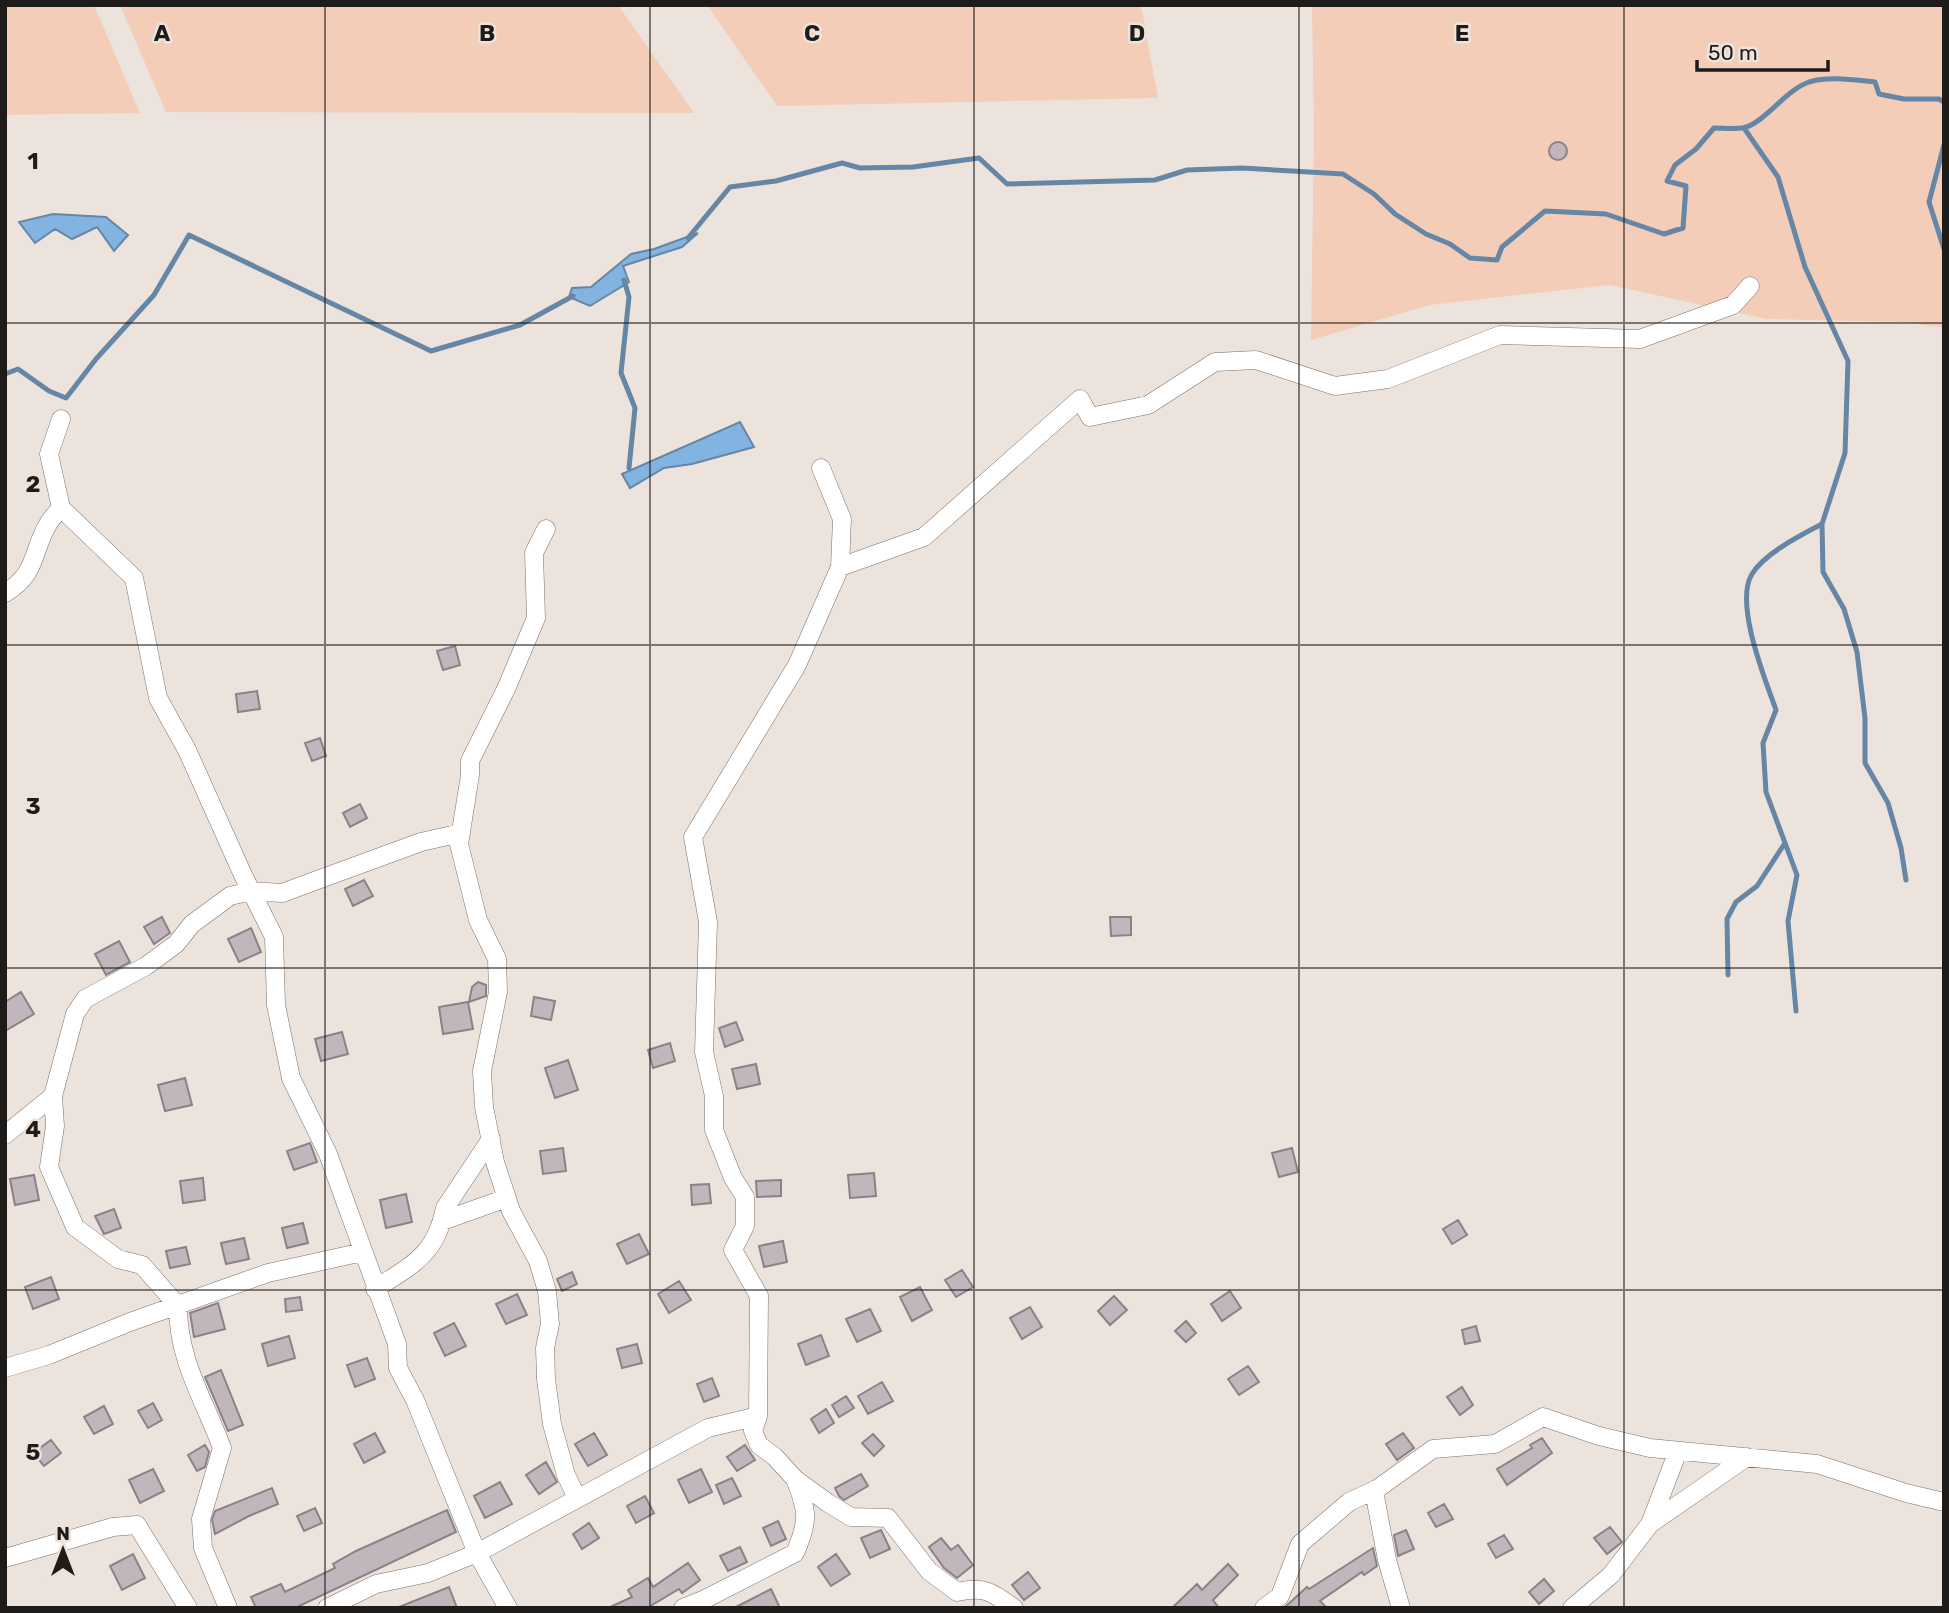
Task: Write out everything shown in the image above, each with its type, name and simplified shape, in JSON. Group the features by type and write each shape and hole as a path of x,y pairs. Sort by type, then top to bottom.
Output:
{"street":[{"path":"840,566 924,537 1080,399 1090,417 1148,405 1215,362 1256,360 1335,386 1388,379 1500,335 1640,339 1733,305 1750,286"},
{"path":"61,419 48,454 61,508 134,578 158,698 187,750 274,937 276,1005 291,1078 328,1154 397,1343 398,1368 415,1400 477,1553 508,1608"},
{"path":"821,468 842,519 840,566 797,665 693,837 708,922 704,1052 713,1096 713,1130 733,1178 746,1197 745,1226 733,1250 759,1296 758,1416 753,1431 759,1445 775,1457 795,1479 851,1517 888,1518 929,1571 957,1592 978,1587 1014,1608"},
{"path":"5,593 13,588 33,565 47,526 61,508"},
{"path":"546,528 534,553 536,618 506,689 470,761 459,844 478,920 497,959 498,992 482,1071 484,1107 511,1211 538,1261 548,1291 550,1324 545,1348 552,1424 566,1475 577,1498"},
{"path":"228,1608 203,1548 201,1519 222,1448 183,1352 178,1306 142,1265 118,1259 75,1227 48,1167 55,1126 53,1096 75,1014 85,999 146,966 176,944 192,924 230,896 251,891 282,893 421,842 461,833"},
{"path":"5,1135 53,1096"},
{"path":"376,1289 420,1259 432,1245 442,1221 444,1208 491,1139"},
{"path":"442,1221 507,1198"},
{"path":"5,1368 48,1355 130,1322 268,1273 363,1252"},
{"path":"327,1608 376,1584 428,1573 477,1553 708,1428 758,1416"},
{"path":"1264,1608 1280,1596 1300,1544 1349,1502 1374,1490 1433,1448 1495,1444 1543,1417 1599,1436 1650,1448 1817,1464 1906,1493 1944,1502"},
{"path":"1572,1608 1611,1575 1650,1524 1678,1451"},
{"path":"1650,1524 1746,1458"},
{"path":"683,1608 795,1553 805,1530 805,1505 795,1479"},
{"path":"1374,1490 1387,1560 1401,1608"},
{"path":"7,1553 113,1527 137,1525 188,1608"}],"shaded area":[{"path":"5,5 94,5 140,113 5,115"},
{"path":"120,5 618,5 694,113 166,112"},
{"path":"707,5 1141,5 1158,98 777,106"},
{"path":"1312,5 1944,5 1944,328 1906,322 1766,319 1610,285 1430,305 1311,340 1314,130"}],"water":[{"path":"53,214 106,217 128,235 114,251 97,227 72,239 55,229 35,243 19,222"},
{"path":"698,233 682,247 623,266 629,282 590,306 569,297 572,288 591,287 631,254 654,249"},
{"path":"740,422 754,447 692,464 664,468 630,488 622,474"}],"building":[{"path":"1558,142 1564,145 1567,151 1564,157 1558,160 1552,157 1549,151 1552,145"},
{"path":"455,646 460,665 443,670 437,651"},
{"path":"257,691 260,709 238,712 236,694"},
{"path":"320,738 326,756 312,761 305,743"},
{"path":"360,804 367,818 350,827 343,813"},
{"path":"364,880 373,896 353,906 345,889"},
{"path":"162,917 170,933 154,944 144,927"},
{"path":"1110,917 1131,917 1131,935 1111,936"},
{"path":"251,928 261,952 239,962 228,939"},
{"path":"119,941 130,962 106,975 95,954"},
{"path":"478,982 486,985 486,996 469,1002 472,987"},
{"path":"21,992 34,1014 5,1031 5,1002"},
{"path":"534,997 555,1001 551,1020 531,1016"},
{"path":"468,1002 473,1029 443,1034 439,1007"},
{"path":"736,1022 743,1040 725,1047 719,1028"},
{"path":"342,1032 348,1054 321,1061 315,1039"},
{"path":"670,1043 675,1061 653,1068 648,1050"},
{"path":"568,1060 578,1090 555,1098 545,1068"},
{"path":"756,1064 760,1084 737,1089 732,1069"},
{"path":"185,1078 192,1105 165,1111 158,1085"},
{"path":"310,1143 317,1162 294,1170 287,1151"},
{"path":"563,1148 566,1171 543,1174 540,1151"},
{"path":"1292,1148 1298,1172 1279,1177 1272,1153"},
{"path":"874,1173 876,1196 850,1198 848,1175"},
{"path":"34,1175 39,1200 15,1205 10,1179"},
{"path":"203,1178 205,1200 183,1203 180,1181"},
{"path":"781,1180 781,1196 757,1197 756,1181"},
{"path":"709,1184 711,1203 692,1205 691,1185"},
{"path":"406,1194 412,1222 386,1228 380,1200"},
{"path":"114,1209 121,1228 104,1234 95,1216"},
{"path":"1458,1220 1467,1235 1452,1244 1443,1229"},
{"path":"303,1223 308,1243 287,1248 282,1228"},
{"path":"639,1234 649,1254 627,1264 617,1244"},
{"path":"244,1238 249,1259 226,1264 221,1243"},
{"path":"783,1241 787,1262 764,1267 759,1246"},
{"path":"186,1247 190,1264 170,1268 166,1251"},
{"path":"962,1270 973,1287 956,1297 945,1280"},
{"path":"572,1272 577,1284 562,1291 557,1279"},
{"path":"51,1277 59,1299 33,1309 25,1287"},
{"path":"679,1281 691,1300 669,1313 658,1294"},
{"path":"920,1287 932,1310 912,1321 900,1297"},
{"path":"1230,1291 1241,1308 1222,1321 1211,1304"},
{"path":"517,1294 527,1315 506,1324 496,1304"},
{"path":"1114,1296 1127,1310 1110,1325 1098,1311"},
{"path":"300,1297 302,1310 286,1312 285,1299"},
{"path":"218,1303 225,1329 194,1337 190,1313"},
{"path":"1030,1307 1042,1327 1022,1339 1010,1318"},
{"path":"870,1309 881,1331 857,1342 846,1319"},
{"path":"1186,1321 1196,1333 1186,1342 1175,1331"},
{"path":"454,1323 466,1346 445,1356 434,1333"},
{"path":"1476,1326 1480,1341 1465,1344 1462,1330"},
{"path":"821,1335 829,1356 806,1365 798,1344"},
{"path":"289,1336 295,1358 268,1366 262,1344"},
{"path":"637,1344 642,1363 622,1368 617,1349"},
{"path":"367,1358 375,1379 355,1387 347,1365"},
{"path":"1248,1366 1259,1382 1239,1395 1228,1379"},
{"path":"221,1370 243,1425 228,1431 205,1377"},
{"path":"712,1378 719,1396 704,1402 697,1384"},
{"path":"882,1382 893,1401 868,1414 858,1396"},
{"path":"1462,1387 1473,1405 1460,1415 1447,1397"},
{"path":"846,1396 854,1408 839,1417 832,1405"},
{"path":"153,1403 162,1420 148,1428 138,1411"},
{"path":"104,1406 113,1424 94,1434 84,1417"},
{"path":"826,1409 834,1423 819,1433 811,1419"},
{"path":"375,1433 385,1452 364,1463 354,1444"},
{"path":"594,1433 607,1455 588,1466 575,1444"},
{"path":"1403,1433 1414,1448 1397,1460 1386,1444"},
{"path":"873,1434 884,1446 874,1456 862,1443"},
{"path":"1542,1438 1552,1453 1507,1485 1497,1469 1532,1448 1530,1445"},
{"path":"51,1440 61,1453 44,1466 33,1453"},
{"path":"205,1445 209,1452 205,1467 197,1471 188,1455"},
{"path":"745,1445 755,1460 737,1471 727,1457"},
{"path":"546,1462 557,1482 539,1494 526,1475"},
{"path":"153,1469 164,1491 140,1503 129,1480"},
{"path":"701,1469 712,1492 689,1503 678,1480"},
{"path":"861,1474 868,1486 844,1500 839,1496 835,1488"},
{"path":"732,1478 741,1496 724,1504 716,1485"},
{"path":"500,1482 512,1504 485,1518 474,1496"},
{"path":"272,1488 278,1504 215,1534 212,1520 215,1511"},
{"path":"645,1496 654,1513 636,1523 627,1506"},
{"path":"1444,1504 1453,1519 1436,1527 1428,1513"},
{"path":"315,1508 322,1523 304,1531 297,1516"},
{"path":"447,1510 456,1532 295,1608 256,1608 251,1597 281,1584 285,1592 335,1568 333,1564 356,1551"},
{"path":"778,1521 786,1539 771,1546 763,1528"},
{"path":"589,1523 599,1538 582,1549 573,1534"},
{"path":"1610,1527 1622,1542 1607,1554 1594,1538"},
{"path":"881,1530 890,1549 870,1558 861,1538"},
{"path":"1406,1530 1414,1549 1398,1556 1394,1535"},
{"path":"1504,1535 1513,1549 1496,1558 1488,1544"},
{"path":"941,1538 951,1550 958,1545 973,1565 957,1578 944,1568 929,1547"},
{"path":"740,1547 747,1562 728,1571 720,1556"},
{"path":"1373,1548 1377,1566 1364,1575 1362,1572 1320,1601 1327,1608 1284,1608 1307,1587 1309,1589"},
{"path":"133,1554 145,1578 122,1590 110,1566"},
{"path":"836,1554 850,1574 831,1586 818,1567"},
{"path":"688,1563 700,1580 682,1593 679,1589 647,1608 608,1608 632,1597 628,1590 648,1578 653,1587"},
{"path":"1228,1564 1238,1575 1213,1600 1219,1608 1172,1608 1197,1584 1202,1590"},
{"path":"1028,1572 1040,1588 1024,1600 1012,1585"},
{"path":"1544,1579 1554,1591 1539,1604 1529,1592"},
{"path":"449,1587 457,1608 399,1608 399,1607"},
{"path":"771,1589 780,1608 734,1608"}],"waterway":[{"path":"688,238 730,187 776,181 842,163 860,168 913,167 979,158 1007,184 1155,180 1187,170 1242,168 1343,174 1426,234 1450,244 1470,258 1497,260 1502,247 1545,211 1606,214 1664,234 1683,228 1686,186 1667,181 1675,165 1696,149 1714,128 1750,126 1791,92 1809,82 1833,79 1875,82 1879,94 1904,99 1939,99 1944,102"},
{"path":"1744,128 1778,177 1805,267 1848,361 1845,453 1822,524 1765,559 1752,574 1747,587 1753,641 1776,710 1763,743 1766,792 1797,875 1788,921 1796,1011"},
{"path":"1944,145 1929,202 1944,249"},
{"path":"5,374 18,369 49,391 66,398 96,359 154,295 189,235 431,351 520,325 573,296"},
{"path":"624,280 629,297 621,373 635,408 629,468"},
{"path":"1822,524 1823,572 1844,609 1857,652 1865,718 1865,763 1888,803 1901,848 1906,880"},
{"path":"1728,975 1727,919 1736,902 1757,886 1785,843"}]}
